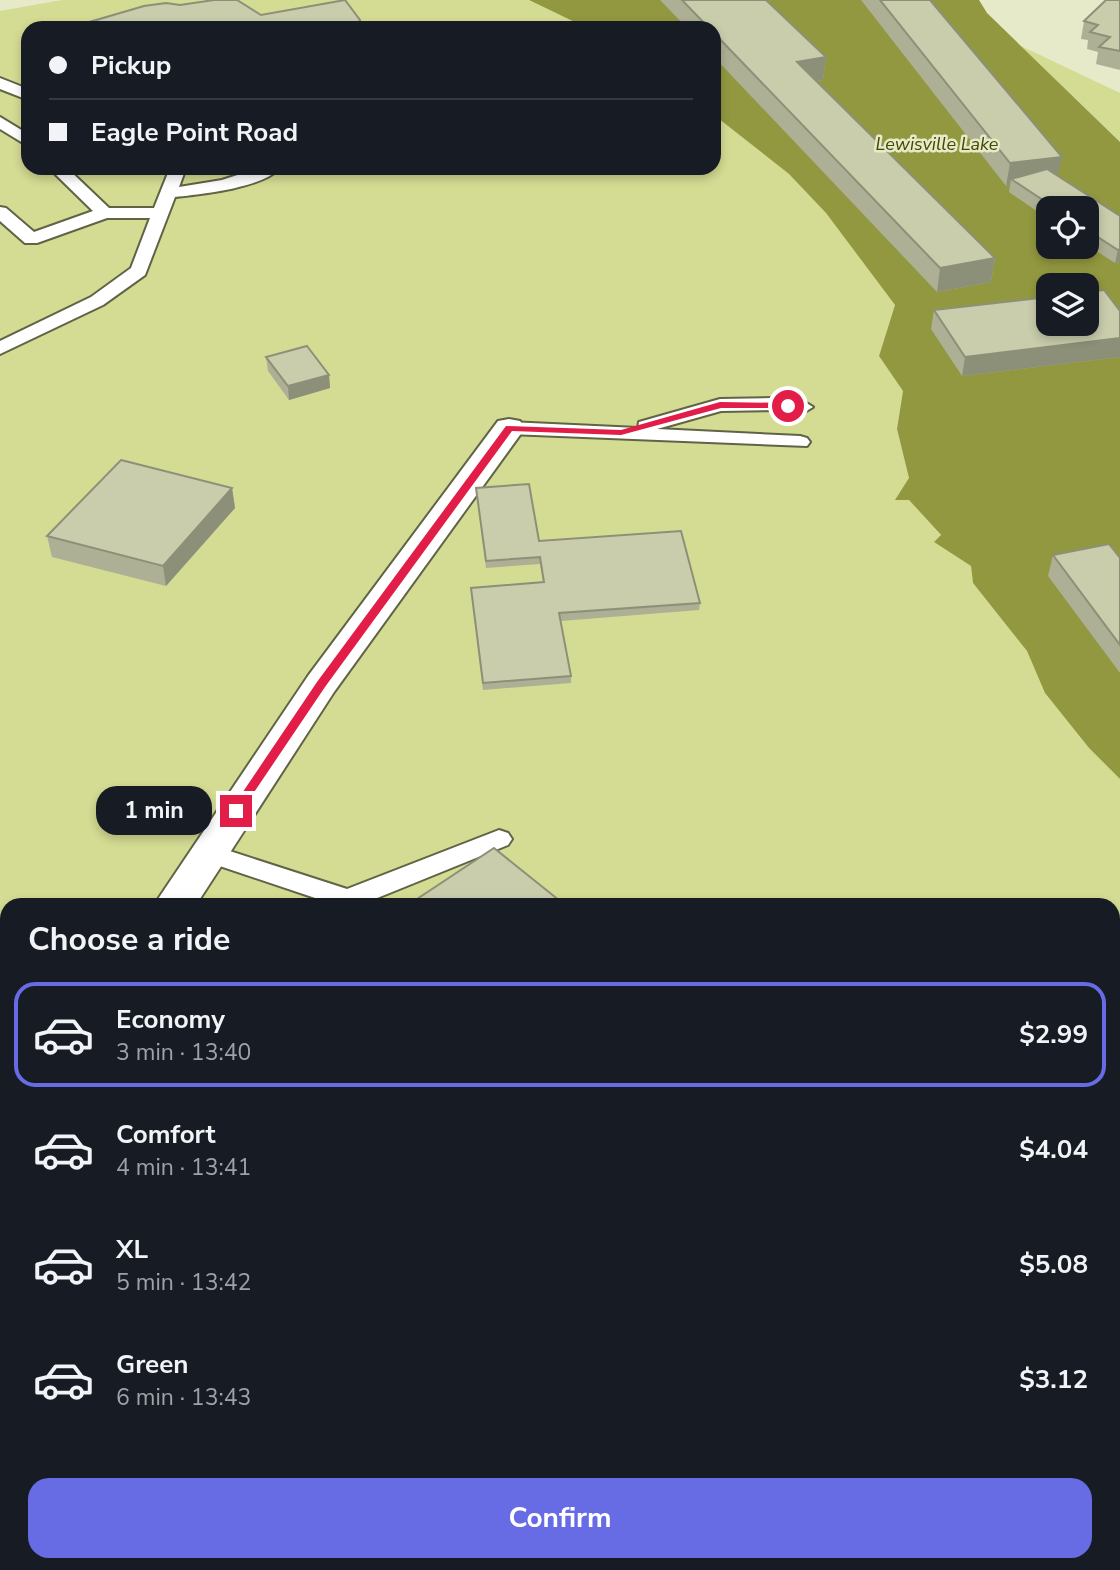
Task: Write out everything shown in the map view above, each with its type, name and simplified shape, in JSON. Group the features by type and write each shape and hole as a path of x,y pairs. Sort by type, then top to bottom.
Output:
{"street":[{"path":"179,898 321,684 509,428"}],"lane":[{"path":"0,83 21,92"},
{"path":"0,99 21,94"},
{"path":"0,122 21,134"},
{"path":"64,175 105,213"},
{"path":"0,348 97,301 139,271 175,175"},
{"path":"169,192 215,188 259,175"},
{"path":"0,212 31,239 105,213 162,213"},
{"path":"621,432 720,405 803,407"},
{"path":"509,428 800,442"},
{"path":"351,898 499,839"},
{"path":"208,853 345,898"}],"shaded area":[{"path":"62,0 529,0 572,21 21,21 21,175 721,175 721,121 789,174 826,213 895,305 879,356 903,391 897,429 909,478 909,500 941,536 934,542 971,566 973,583 1027,651 1045,693 1089,748 1120,779 1120,898 0,898 0,11"},
{"path":"1021,46 1120,93 1120,142"}],"water":[{"name":"Lewisville Lake","path":"529,0 979,0 987,13 1120,142 1120,779 1089,748 1045,693 1027,651 973,583 971,566 934,542 941,535 909,500 895,500 909,478 897,429 903,391 879,356 895,305 826,213 789,174 721,121 721,21 572,21"}],"building":[{"path":"237,0 261,15 345,0 360,20 93,21 144,6 166,3 180,5"},
{"path":"682,0 766,0 826,57 797,62 995,258 940,268 721,40 721,21 702,21"},
{"path":"880,0 930,0 1062,157 1010,163"},
{"path":"1106,0 1120,0 1120,51 1099,47 1110,37 1090,32 1098,25 1084,21"},
{"path":"1047,169 1089,196 1037,196 1011,179"},
{"path":"1099,202 1120,216 1118,250 1099,238"},
{"path":"1104,290 1120,311 1120,338 965,357 934,310 1036,298 1036,336 1099,336 1099,291"},
{"path":"307,346 329,375 288,386 266,357"},
{"path":"121,460 232,488 163,566 47,536"},
{"path":"529,484 539,541 681,531 700,603 559,613 571,676 483,683 471,588 544,582 540,557 486,561 476,488"},
{"path":"1109,544 1120,558 1120,645 1053,555"},
{"path":"494,848 556,898 419,898"}],"route":[{"path":"236,811 321,684 509,428 621,432 720,405 742,403 788,406"}]}
